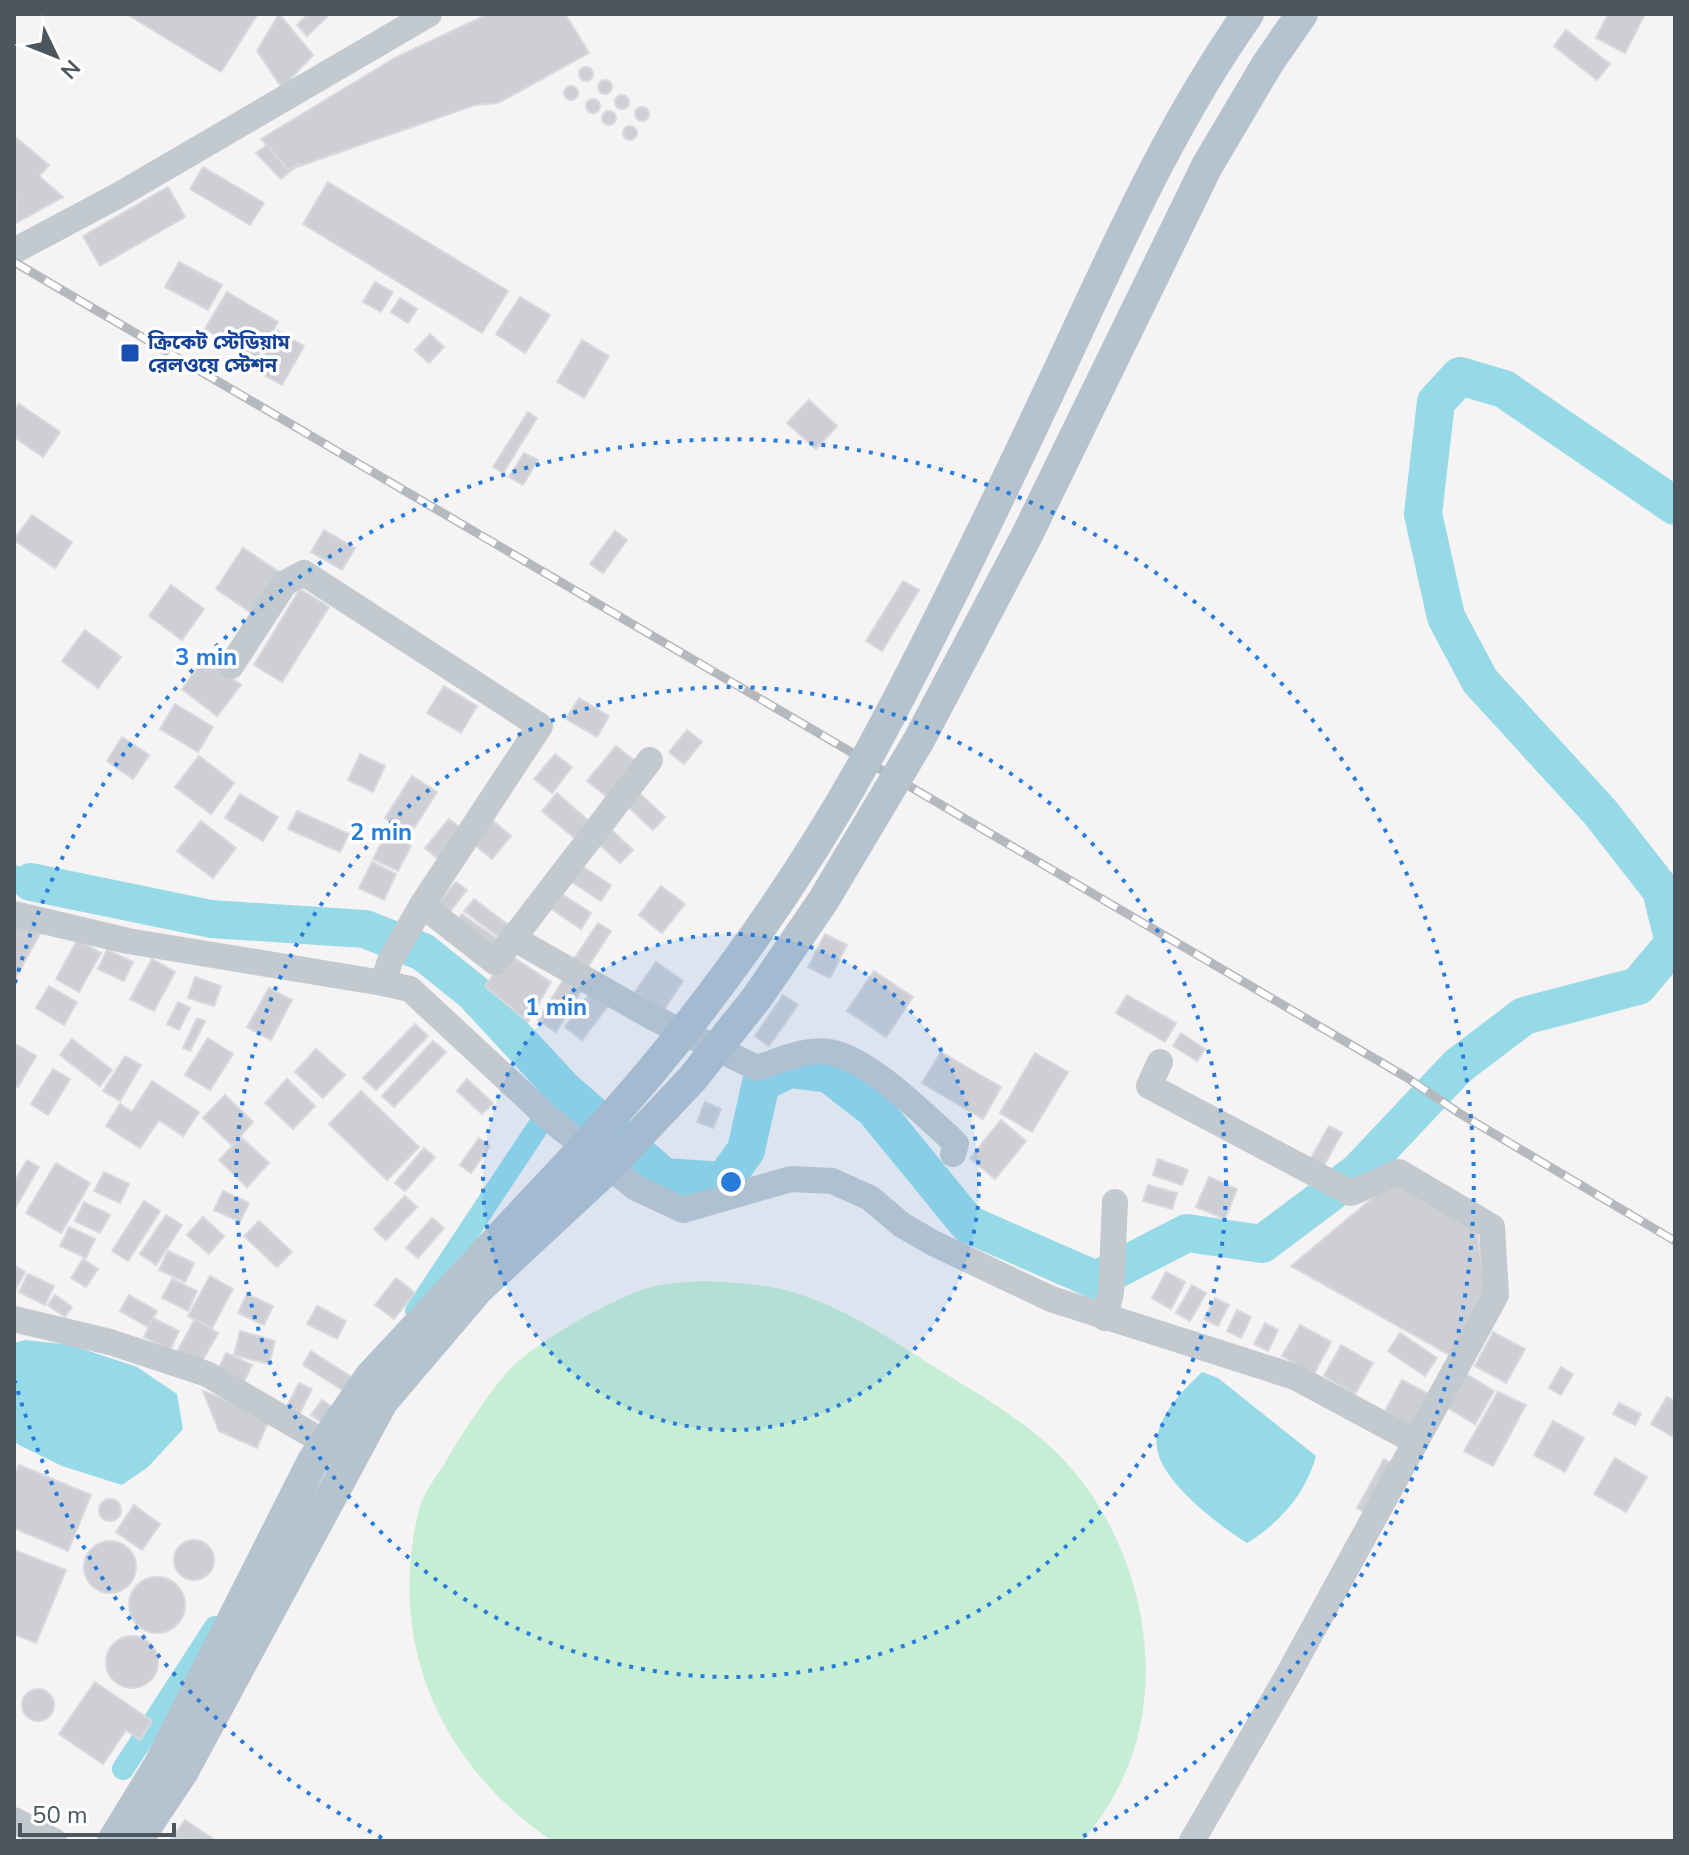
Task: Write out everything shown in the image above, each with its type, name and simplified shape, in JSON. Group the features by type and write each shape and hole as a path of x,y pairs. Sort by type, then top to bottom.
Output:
{"main road":[{"path":"146,1837 171,1767 313,1461 370,1377 665,1055 724,979 793,881 903,691 988,521 1140,196 1204,82 1248,14"},
{"path":"113,1841 171,1767 382,1402 479,1288 606,1170 692,1079 756,999 823,901 919,740 1026,537 1207,166 1268,63 1302,14"}],"street":[{"path":"14,251 119,195 429,14"},
{"path":"231,666 285,583 304,573 540,726 417,914 387,972"},
{"path":"417,914 495,962 650,760"},
{"path":"14,914 128,941 387,972 410,989 544,1112 636,1188 683,1210 791,1179 832,1181 870,1198 902,1225 965,1259 1051,1299 1295,1377 1416,1442"},
{"path":"513,938 652,1017 757,1068 801,1053 830,1052 851,1060 948,1136 956,1144 953,1154"},
{"path":"1160,1062 1149,1086 1351,1193 1399,1172 1492,1227 1496,1295 1192,1841"},
{"path":"1105,1318 1112,1273 1115,1202"},
{"path":"14,1319 110,1342 207,1374 310,1434"},
{"path":"14,1820 54,1841"}],"green space":[{"path":"703,1281 781,1289 812,1298 867,1325 1025,1426 1057,1453 1096,1501 1116,1538 1132,1578 1142,1620 1146,1663 1144,1705 1135,1747 1115,1793 1083,1841 552,1841 513,1810 479,1776 452,1738 431,1697 417,1653 410,1607 411,1559 419,1509 425,1495 489,1395 504,1376 532,1351 592,1313 632,1294 661,1285"}],"water":[{"path":"25,1340 71,1345 137,1367 177,1394 183,1429 148,1467 122,1485 62,1466 19,1445 14,1441 14,1343"},
{"path":"1202,1372 1218,1378 1316,1456 1306,1482 1290,1506 1247,1543 1189,1498 1164,1468 1158,1452 1157,1438 1163,1419"}],"building":[{"path":"127,14 255,14 257,15 221,72"},
{"path":"279,14 313,55 282,88 257,51"},
{"path":"308,14 330,14 307,36 297,25"},
{"path":"488,14 565,14 589,53 498,103 475,105 288,170 261,139 395,58"},
{"path":"1608,14 1645,14 1625,53 1596,38"},
{"path":"1566,30 1610,64 1597,80 1554,46"},
{"path":"586,67 593,74 586,81 579,74"},
{"path":"605,80 612,87 605,94 598,87"},
{"path":"571,86 578,93 571,100 564,93"},
{"path":"622,95 629,102 622,109 615,102"},
{"path":"593,99 600,106 593,113 586,106"},
{"path":"642,107 649,114 642,121 635,114"},
{"path":"609,111 616,118 609,125 602,118"},
{"path":"630,126 637,133 630,140 623,133"},
{"path":"14,136 49,165 39,176 63,197 16,223"},
{"path":"267,145 288,170 300,163 281,179 256,153"},
{"path":"203,167 264,203 250,225 190,189"},
{"path":"328,182 508,291 482,333 303,224"},
{"path":"168,187 185,217 100,266 83,236"},
{"path":"179,262 222,285 208,310 165,287"},
{"path":"375,282 393,292 381,312 363,302"},
{"path":"227,292 278,322 256,360 205,329"},
{"path":"520,297 550,315 525,353 496,334"},
{"path":"400,298 417,309 408,323 391,312"},
{"path":"278,331 304,346 282,385 255,370"},
{"path":"430,334 444,347 429,363 415,350"},
{"path":"582,340 609,356 584,398 557,382"},
{"path":"809,400 837,426 816,449 787,423"},
{"path":"19,404 60,432 43,457 14,437 14,412"},
{"path":"528,412 537,418 503,473 493,467"},
{"path":"524,453 538,460 523,485 509,477"},
{"path":"32,515 72,542 55,568 14,540"},
{"path":"324,530 355,548 342,570 311,552"},
{"path":"615,531 627,540 603,573 590,564"},
{"path":"243,548 281,573 253,614 216,589"},
{"path":"903,581 919,590 882,651 866,641"},
{"path":"171,585 204,609 182,640 149,616"},
{"path":"300,589 329,607 282,682 254,665"},
{"path":"85,630 121,657 98,688 62,661"},
{"path":"205,658 241,685 217,716 182,689"},
{"path":"444,686 477,706 461,733 427,713"},
{"path":"579,698 609,716 597,737 566,719"},
{"path":"175,704 213,727 198,752 160,729"},
{"path":"687,730 702,742 684,764 669,752"},
{"path":"122,737 149,755 133,779 107,761"},
{"path":"616,746 639,764 610,799 587,781"},
{"path":"360,754 385,766 373,792 348,780"},
{"path":"555,754 572,767 552,793 534,779"},
{"path":"199,756 234,783 211,814 175,787"},
{"path":"412,776 437,792 410,834 385,818"},
{"path":"638,792 665,817 653,830 626,805"},
{"path":"557,793 592,824 578,841 542,811"},
{"path":"240,794 278,817 263,841 225,818"},
{"path":"297,811 349,834 340,852 288,829"},
{"path":"449,819 463,830 440,860 425,848"},
{"path":"492,820 511,836 492,859 473,843"},
{"path":"201,821 236,848 213,878 177,851"},
{"path":"605,824 633,850 620,863 592,838"},
{"path":"386,834 411,846 398,871 373,859"},
{"path":"372,862 396,874 384,900 359,888"},
{"path":"580,865 611,885 601,901 569,880"},
{"path":"456,882 467,890 446,916 435,907"},
{"path":"661,886 685,904 662,933 639,915"},
{"path":"560,893 591,913 581,929 550,908"},
{"path":"474,899 515,930 505,942 464,911"},
{"path":"462,914 504,944 495,955 453,925"},
{"path":"14,920 40,934 14,981"},
{"path":"598,923 611,931 587,968 574,959"},
{"path":"825,934 847,945 830,978 808,967"},
{"path":"77,940 101,953 79,992 56,979"},
{"path":"107,950 133,962 124,981 98,969"},
{"path":"508,954 551,982 528,1022 485,986"},
{"path":"152,959 175,972 154,1011 130,999"},
{"path":"656,962 683,981 663,1011 635,992"},
{"path":"874,971 913,997 886,1037 847,1011"},
{"path":"195,977 221,986 214,1006 188,998"},
{"path":"563,980 581,991 556,1032 538,1020"},
{"path":"49,986 77,1002 64,1025 36,1008"},
{"path":"269,988 292,1000 271,1040 247,1027"},
{"path":"590,993 608,1006 582,1040 565,1027"},
{"path":"783,995 798,1005 769,1046 755,1036"},
{"path":"1127,995 1176,1023 1165,1042 1116,1013"},
{"path":"178,1002 190,1008 179,1030 167,1024"},
{"path":"197,1018 205,1021 190,1051 183,1048"},
{"path":"415,1024 428,1036 376,1090 363,1078"},
{"path":"1181,1033 1205,1049 1197,1061 1173,1046"},
{"path":"208,1038 233,1054 210,1090 185,1075"},
{"path":"72,1039 112,1070 100,1086 60,1055"},
{"path":"433,1041 446,1052 394,1107 382,1096"},
{"path":"14,1043 36,1056 18,1087 14,1085"},
{"path":"316,1049 345,1075 323,1098 295,1072"},
{"path":"941,1052 1001,1087 983,1119 922,1083"},
{"path":"1035,1053 1068,1072 1032,1132 1000,1113"},
{"path":"125,1056 141,1065 120,1101 103,1091"},
{"path":"53,1069 70,1079 48,1115 31,1104"},
{"path":"287,1079 315,1106 293,1129 265,1103"},
{"path":"467,1079 493,1103 482,1114 457,1091"},
{"path":"152,1081 199,1112 183,1136 159,1120 140,1148 106,1126 120,1104 132,1112"},
{"path":"361,1091 419,1147 387,1180 329,1124"},
{"path":"225,1095 253,1122 232,1145 203,1118"},
{"path":"705,1102 721,1109 713,1128 697,1122"},
{"path":"1001,1120 1026,1141 995,1179 970,1158"},
{"path":"1329,1126 1342,1133 1323,1167 1310,1160"},
{"path":"241,1137 269,1163 247,1187 219,1160"},
{"path":"479,1138 490,1146 471,1173 460,1165"},
{"path":"424,1148 435,1157 405,1191 395,1183"},
{"path":"1158,1159 1188,1170 1182,1185 1153,1175"},
{"path":"27,1160 39,1167 14,1210 14,1182"},
{"path":"56,1163 90,1183 61,1233 26,1213"},
{"path":"104,1172 129,1184 120,1203 94,1191"},
{"path":"1209,1177 1237,1189 1225,1219 1196,1207"},
{"path":"1393,1181 1477,1229 1485,1294 1455,1358 1291,1266"},
{"path":"1148,1185 1177,1193 1172,1209 1143,1201"},
{"path":"223,1191 249,1203 240,1222 214,1210"},
{"path":"405,1196 417,1207 386,1240 374,1229"},
{"path":"144,1201 160,1211 128,1261 112,1251"},
{"path":"84,1202 110,1215 100,1233 75,1221"},
{"path":"166,1215 182,1225 156,1265 140,1254"},
{"path":"203,1217 224,1236 209,1254 187,1235"},
{"path":"432,1218 444,1228 418,1258 406,1248"},
{"path":"259,1221 292,1252 277,1267 244,1236"},
{"path":"69,1227 95,1239 86,1258 60,1246"},
{"path":"168,1251 194,1263 185,1282 159,1270"},
{"path":"83,1259 98,1269 86,1287 71,1278"},
{"path":"14,1265 25,1272 14,1292"},
{"path":"1166,1272 1185,1282 1171,1309 1152,1298"},
{"path":"28,1274 54,1286 45,1305 19,1292"},
{"path":"210,1276 233,1289 212,1328 188,1316"},
{"path":"396,1278 415,1293 394,1319 375,1305"},
{"path":"172,1279 197,1291 188,1311 162,1298"},
{"path":"1192,1285 1206,1293 1190,1321 1176,1313"},
{"path":"247,1294 273,1306 264,1325 238,1313"},
{"path":"55,1295 72,1307 65,1317 48,1305"},
{"path":"129,1295 157,1311 148,1327 120,1311"},
{"path":"1215,1298 1229,1305 1218,1326 1204,1319"},
{"path":"317,1306 346,1321 337,1339 307,1324"},
{"path":"1237,1310 1251,1317 1241,1338 1227,1331"},
{"path":"153,1318 179,1331 170,1350 144,1337"},
{"path":"195,1319 218,1333 196,1372 173,1359"},
{"path":"1265,1323 1278,1330 1268,1351 1254,1344"},
{"path":"1300,1325 1331,1342 1314,1374 1282,1356"},
{"path":"240,1331 275,1341 269,1364 234,1355"},
{"path":"1493,1332 1525,1349 1506,1383 1475,1366"},
{"path":"1400,1333 1437,1358 1425,1376 1388,1351"},
{"path":"1341,1345 1373,1363 1355,1394 1324,1376"},
{"path":"311,1351 355,1379 347,1393 303,1365"},
{"path":"226,1353 252,1365 243,1384 217,1372"},
{"path":"1561,1367 1573,1374 1561,1395 1549,1388"},
{"path":"1463,1372 1494,1391 1475,1424 1443,1405"},
{"path":"1402,1380 1434,1397 1416,1429 1385,1411"},
{"path":"299,1383 312,1389 300,1413 287,1406"},
{"path":"203,1391 270,1417 257,1448 219,1431"},
{"path":"1498,1392 1526,1405 1493,1466 1464,1451"},
{"path":"1667,1397 1675,1401 1675,1438 1651,1424"},
{"path":"322,1400 339,1412 328,1427 311,1415"},
{"path":"1619,1403 1641,1414 1635,1425 1613,1414"},
{"path":"1553,1421 1584,1438 1565,1472 1534,1455"},
{"path":"1615,1458 1647,1477 1626,1512 1594,1494"},
{"path":"1384,1459 1392,1464 1366,1513 1357,1508"},
{"path":"19,1465 91,1495 68,1551 14,1528 14,1477"},
{"path":"110,1499 118,1502 121,1510 118,1518 110,1521 102,1518 99,1510 102,1502"},
{"path":"134,1505 160,1524 142,1550 116,1532"},
{"path":"194,1540 208,1546 214,1560 208,1574 194,1580 180,1574 174,1560 180,1546"},
{"path":"110,1541 128,1549 136,1567 128,1585 110,1593 92,1585 84,1567 92,1549"},
{"path":"14,1550 66,1570 36,1643 14,1634"},
{"path":"157,1577 176,1586 185,1605 176,1624 157,1633 138,1624 129,1605 138,1586"},
{"path":"132,1636 150,1644 158,1662 150,1680 132,1688 114,1680 106,1662 114,1644"},
{"path":"95,1682 152,1721 140,1740 126,1730 103,1764 59,1734"},
{"path":"38,1689 50,1693 54,1705 50,1717 38,1721 26,1717 22,1705 26,1693"},
{"path":"185,1820 213,1839 172,1838"}],"waterway":[{"path":"31,882 211,919 365,929 423,952 473,992 563,1089 664,1177 724,1181 746,1150 761,1083 790,1069 829,1074 874,1109 968,1224 1096,1280 1187,1233 1262,1244 1358,1172 1458,1066 1524,1016 1638,986 1674,943 1661,890 1600,812 1480,681 1446,617 1423,514 1436,402 1460,376 1504,389 1675,506"},
{"path":"14,876 31,882"},
{"path":"416,1311 563,1089"},
{"path":"123,1769 215,1627"}],"railway":[{"path":"14,262 1406,1077 1459,1113 1675,1241"}],"place":[{"name":"ক্রিকেট স্টেডিয়াম রেলওয়ে স্টেশন","path":"130,353"}]}
